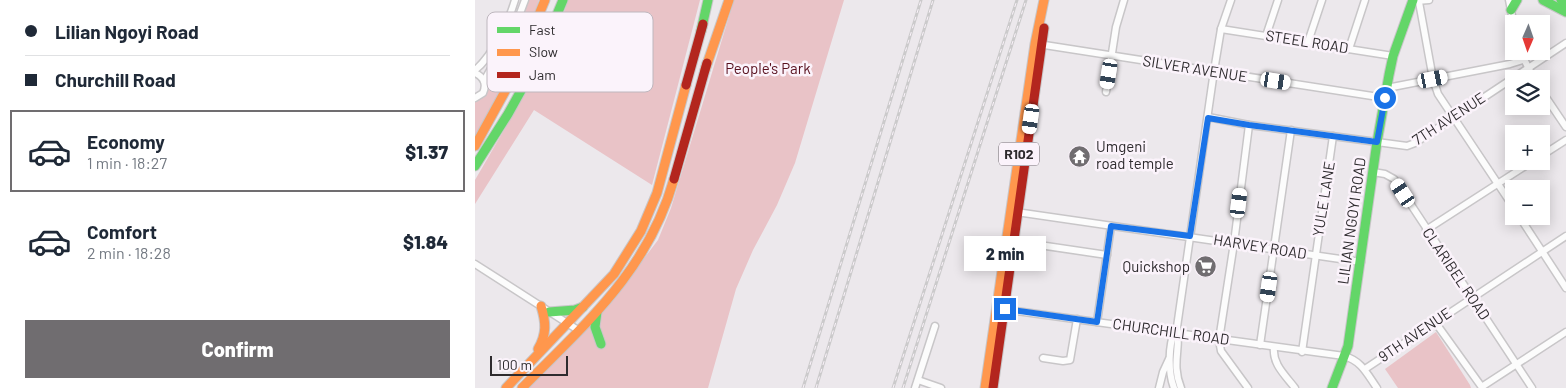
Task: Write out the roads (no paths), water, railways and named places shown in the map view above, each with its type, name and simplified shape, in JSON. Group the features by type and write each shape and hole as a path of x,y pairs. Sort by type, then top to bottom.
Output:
{"main road":[{"path":"541,12 545,0"},
{"path":"558,12 563,0"},
{"path":"524,367 614,274 626,258 649,214 665,168 709,0"},
{"path":"521,388 597,312 624,281 643,253 658,225 675,179 724,0"},
{"path":"705,70 729,0"},
{"name":"R102","path":"985,388 1001,309 1044,0"},
{"name":"R102","path":"1038,44 1050,0"},
{"path":"1511,10 1517,0"},
{"path":"1543,0 1566,12"},
{"path":"1561,0 1566,3"},
{"name":"LILIAN NGOYI ROAD","path":"1332,388 1347,346 1361,262 1377,142 1393,56 1415,1"},
{"path":"475,146 493,118 506,92"},
{"path":"475,166 520,92"},
{"path":"506,388 524,367 545,336 546,324 541,306"},
{"path":"549,312 575,310 583,307"},
{"path":"597,312 595,327 601,344"},
{"name":"R102","path":"993,388 994,351"}],"street":[{"path":"511,12 515,0"},
{"path":"520,12 525,0"},
{"path":"1106,92 1116,27 1124,0"},
{"path":"1175,386 1177,331 1190,236 1221,29 1231,0"},
{"path":"1266,36 1278,0"},
{"path":"1308,42 1322,0"},
{"path":"1349,48 1365,0"},
{"path":"1429,0 1415,1 1438,94 1505,194"},
{"path":"1509,0 1512,15"},
{"name":"STEEL ROAD","path":"1221,29 1393,56"},
{"name":"7TH AVENUE","path":"1208,118 1407,146 1415,143 1566,43"},
{"name":"SILVER AVENUE","path":"1038,44 1385,98"},
{"path":"484,82 475,72 487,57"},
{"path":"1387,88 1523,60 1528,68"},
{"path":"475,98 483,93 484,82 487,77"},
{"path":"1550,103 1566,127"},
{"path":"1248,388 1221,352 1219,340 1249,125"},
{"path":"1260,345 1291,130"},
{"name":"YULE LANE","path":"1302,352 1333,136"},
{"path":"1550,150 1566,140"},
{"path":"1426,230 1519,170"},
{"name":"CLARIBEL ROAD","path":"1373,172 1385,174 1394,179 1532,388"},
{"name":"HARVEY ROAD","path":"1014,212 1234,242 1361,262"},
{"path":"1525,225 1566,288"},
{"path":"1097,322 1111,226"},
{"name":"9TH AVENUE","path":"1365,369 1566,236"},
{"path":"1010,241 1107,255"},
{"path":"475,264 578,330"},
{"name":"CHURCHILL ROAD","path":"1001,309 1177,331 1219,340 1344,356"},
{"path":"1043,358 1063,361 1070,360 1077,319"},
{"path":"1435,322 1481,386 1486,385 1566,332"},
{"path":"915,388 935,326"},
{"path":"1159,388 1177,331"},
{"path":"1274,347 1273,356 1275,362 1295,388"},
{"path":"1344,356 1356,360 1365,369 1377,388"},
{"path":"1170,357 1175,386"},
{"path":"918,380 941,388"}],"railway":[{"path":"803,388 921,0"},
{"path":"816,388 933,0"},
{"path":"893,388 1017,0"},
{"path":"903,388 1026,0"}],"place":[{"name":"Umgeni road temple","path":"1080,156"},
{"name":"Quickshop","path":"1206,267"}],"park label":[{"name":"People's Park","path":"768,69"}]}
